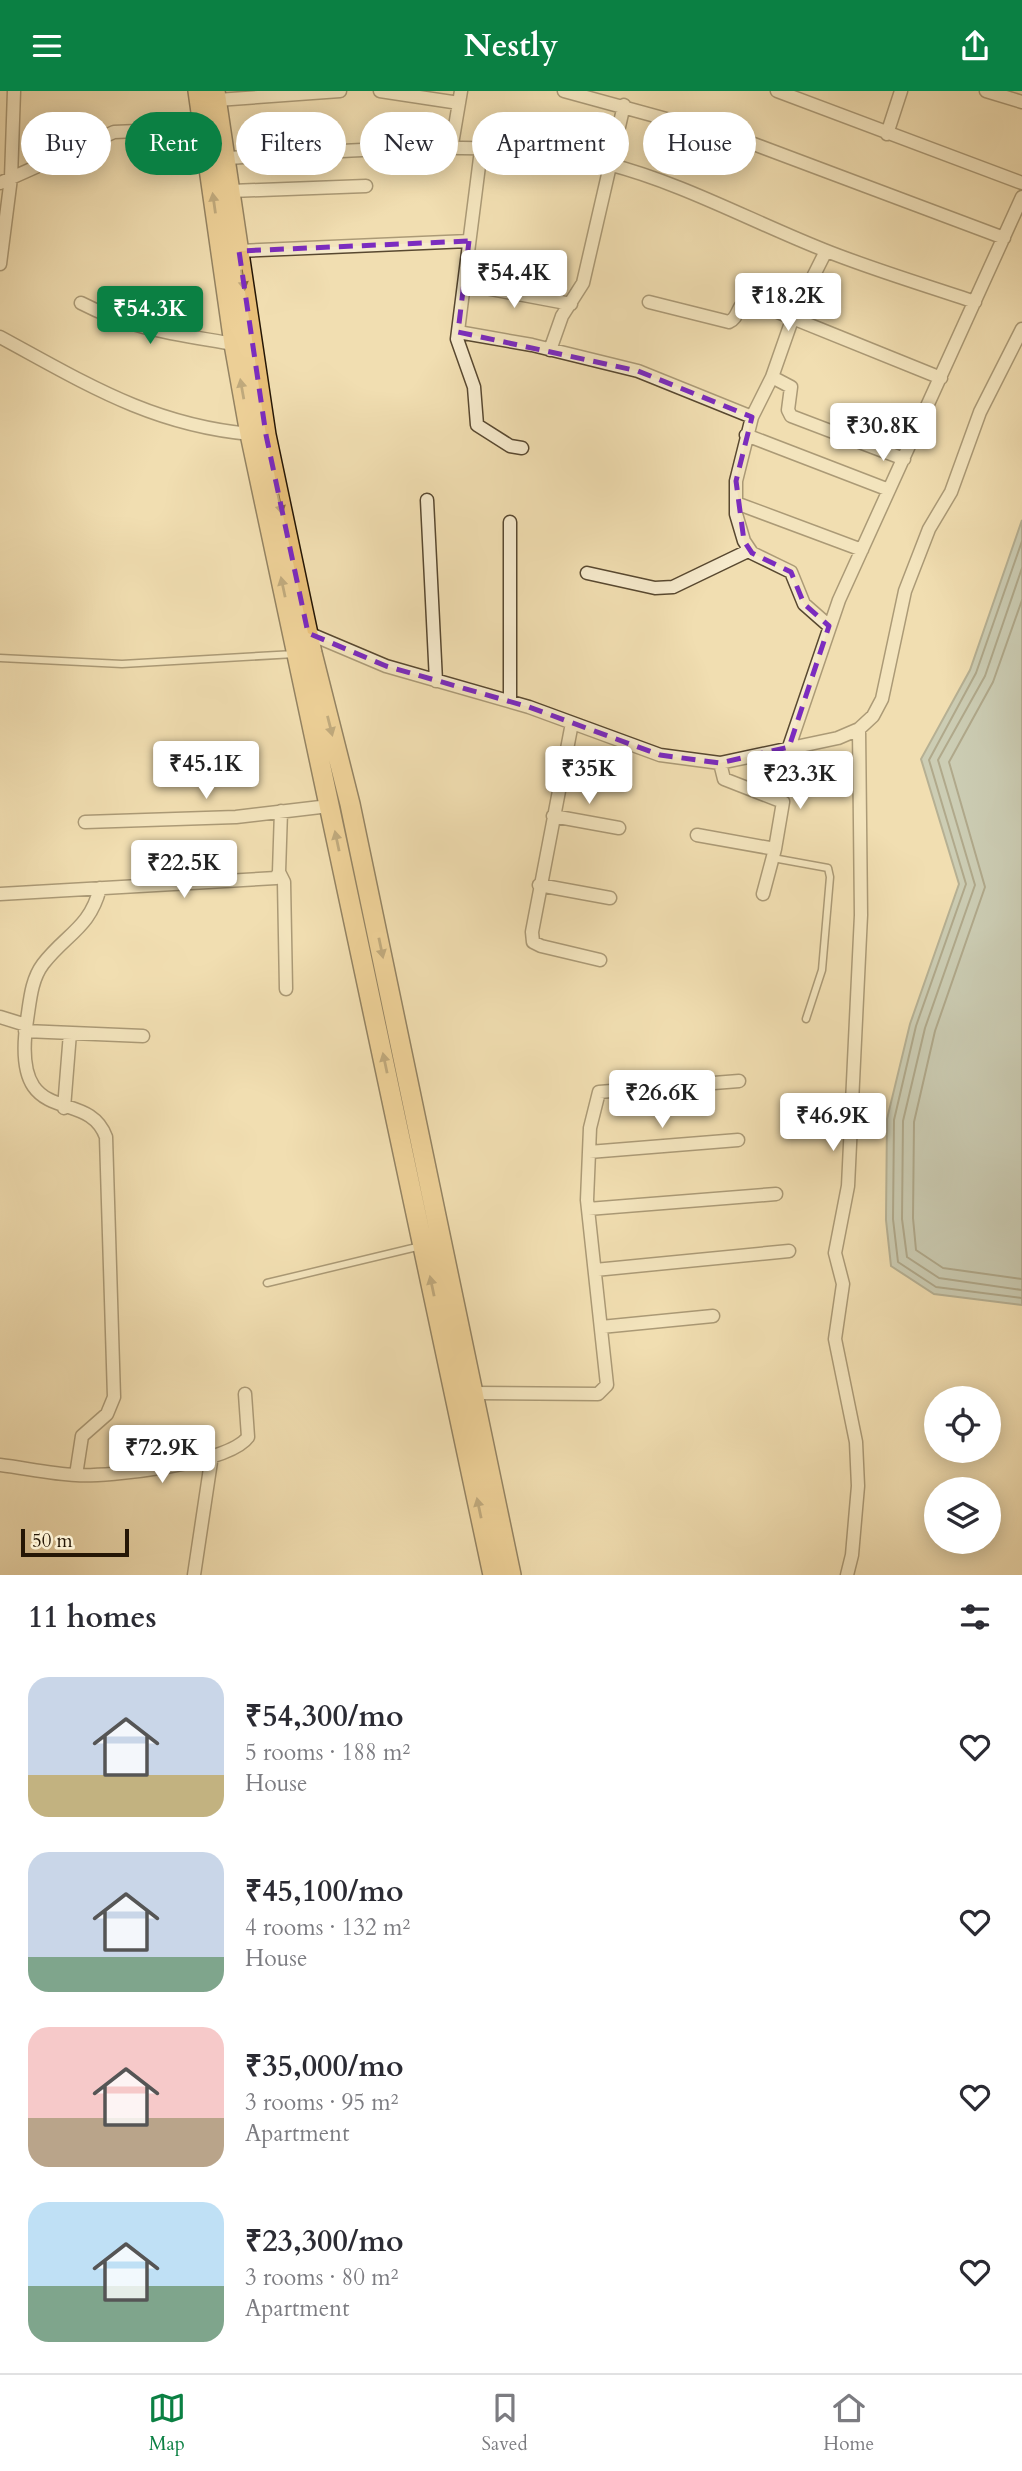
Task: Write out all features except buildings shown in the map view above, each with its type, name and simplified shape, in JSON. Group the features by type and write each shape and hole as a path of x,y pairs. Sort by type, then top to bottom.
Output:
{"main road":[{"path":"198,91 207,112"},
{"path":"222,147 227,158 266,435 308,633 350,804 433,1243 492,1575"},
{"path":"218,175 234,344 250,434 330,806 433,1243 474,1393 511,1575"}],"street":[{"path":"0,264 14,91"},
{"path":"216,96 340,91"},
{"path":"380,91 460,97"},
{"path":"564,91 624,105 743,140 1004,239"},
{"path":"777,91 1022,183"},
{"path":"887,134 901,91"},
{"path":"986,91 1022,102"},
{"path":"623,112 624,105"},
{"path":"6,180 114,132 125,131"},
{"path":"227,158 360,150"},
{"path":"629,172 739,214 825,251 975,302"},
{"path":"478,175 458,332 459,350 474,387 477,425 510,446 522,448"},
{"path":"550,350 562,316 572,305 583,283 610,175"},
{"path":"231,191 366,186"},
{"path":"789,747 829,626 1022,197"},
{"path":"239,251 469,241"},
{"path":"825,251 793,317 772,377 752,417 736,481 736,503 744,541 750,550 791,572 804,604 829,626"},
{"path":"464,284 572,305"},
{"path":"649,302 729,322 734,319 741,303 748,300 941,379"},
{"path":"81,303 116,321 138,328 234,344"},
{"path":"308,633 386,666 510,701 660,755 720,763 838,738 859,729 873,716 881,699 905,591 929,529 951,492 980,412 1022,329"},
{"path":"458,332 638,371 752,417"},
{"path":"0,337 124,404 173,421 250,434"},
{"path":"772,377 791,387 788,410 791,415 904,459"},
{"path":"746,435 889,490"},
{"path":"427,501 436,681"},
{"path":"736,503 862,550"},
{"path":"510,522 510,701"},
{"path":"587,573 655,588 673,587 750,550"},
{"path":"572,723 539,885 533,941 600,960"},
{"path":"847,1575 852,1555 858,1486 856,1441 835,1339 843,1284 835,1241 848,1186 861,915 859,729"},
{"path":"720,763 724,779 783,802 763,894"},
{"path":"85,822 236,817 330,806"},
{"path":"0,894 276,878 279,872 281,811"},
{"path":"553,816 619,828"},
{"path":"697,835 774,853"},
{"path":"279,872 284,882 286,989"},
{"path":"539,885 610,898"},
{"path":"76,1475 82,1436 107,1414 114,1397 106,1137 101,1123 93,1117 64,1108 37,1091 28,1078 24,1065 32,986 42,965 89,919 100,888"},
{"path":"0,1017 26,1028 70,1033 143,1035"},
{"path":"64,1108 70,1033"},
{"path":"474,1393 598,1394 607,1385 588,1209 590,1128 599,1092 739,1081"},
{"path":"589,1152 738,1140"},
{"path":"588,1209 776,1195"},
{"path":"595,1270 789,1251"},
{"path":"601,1327 713,1316"},
{"path":"1,1468 76,1475 159,1469 212,1455 242,1445 248,1437 244,1394"},
{"path":"194,1575 212,1455"}],"lane":[{"path":"0,658 122,664 297,654"},
{"path":"774,853 828,868 830,877 822,970 806,1019"},
{"path":"267,1283 433,1243"}],"highlighted area":[{"path":"469,241 458,332 638,371 752,417 736,481 744,541 752,553 791,572 804,604 829,626 789,747 720,763 660,755 529,707 386,666 308,633 266,435 239,251"}],"water":[{"path":"1022,520 1022,1305 934,1294 891,1266 886,1220 887,1119 910,1024 959,884 921,759 970,670"}]}
